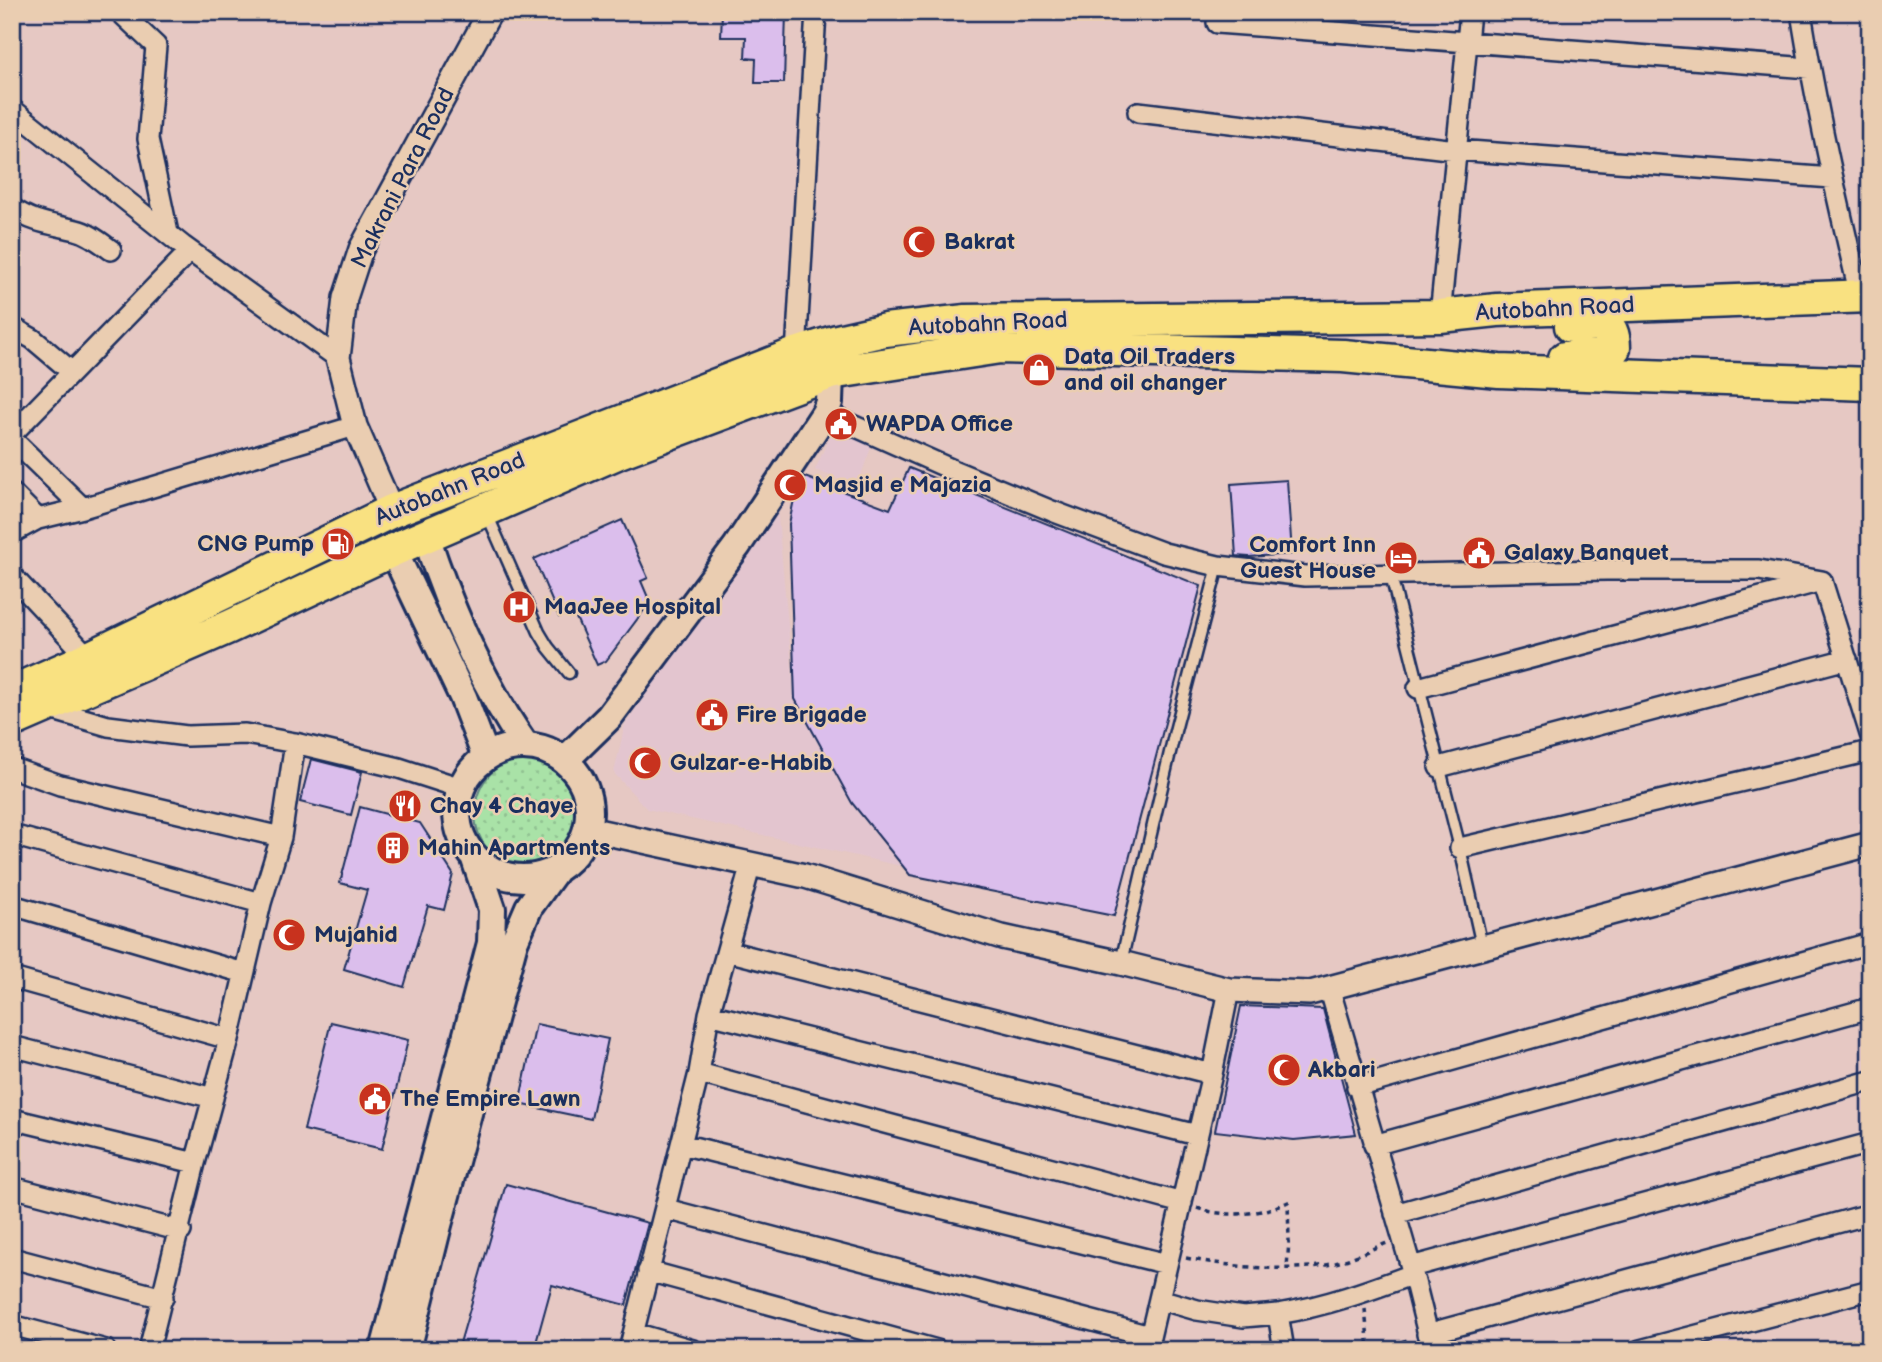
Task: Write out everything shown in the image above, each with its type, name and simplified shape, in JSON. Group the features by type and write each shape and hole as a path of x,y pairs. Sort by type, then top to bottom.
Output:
{"highway":[{"name":"Autobahn Road","path":"12,692 89,658 392,511 796,354 885,330 966,321 1440,316 1497,310 1865,296"},
{"path":"1497,310 1540,328 1605,324 1614,332 1614,348 1599,356 1541,360 1499,371"},
{"name":"Autobahn Road","path":"12,721 619,452 830,373 1000,347 1343,356 1499,371 1870,384"}],"main road":[{"path":"565,760 609,717 737,546 825,413 830,373"},
{"path":"426,536 441,580 489,689 525,746"},
{"path":"393,550 463,697 486,757"},
{"path":"525,746 546,749 565,760 578,774 587,791 590,810 588,829 570,860 555,871 535,878 513,878 492,872 475,859 464,844 457,826 457,807 461,788 476,765 505,748 525,746"},
{"path":"384,1350 491,943 492,909 475,859"},
{"path":"407,1350 514,942 530,907 555,871"}],"street":[{"path":"120,12 156,46 148,139 168,233"},
{"name":"Makrani Para Road","path":"392,511 355,426 338,358 345,298 361,249 490,12"},
{"path":"796,354 816,12"},
{"path":"1440,316 1470,12"},
{"path":"1801,12 1832,178 1865,296"},
{"path":"1217,23 1810,68"},
{"path":"12,109 190,250 338,358"},
{"path":"1138,112 1456,150 1832,178"},
{"path":"12,208 33,222 79,230 111,250"},
{"path":"83,508 12,437 190,250"},
{"path":"12,327 33,339 72,372"},
{"path":"825,413 1052,511 1164,553 1218,566 1305,576 1759,570 1822,581"},
{"path":"12,533 38,519 83,508 355,426"},
{"path":"12,493 38,519"},
{"path":"12,576 89,658"},
{"path":"1822,581 1870,734"},
{"path":"1418,688 1822,581"},
{"path":"1439,767 1847,659"},
{"path":"43,707 108,726 187,736 245,734 295,743 399,768 461,788"},
{"path":"149,1350 261,903 281,837 295,743"},
{"path":"1460,848 1870,751"},
{"path":"12,768 60,785 281,837"},
{"path":"588,829 805,876 1002,937 1229,990 1310,993 1870,844"},
{"path":"12,835 261,903"},
{"path":"693,1350 631,1342 699,1073 709,1014 751,864"},
{"path":"12,905 244,973"},
{"path":"1357,1087 1870,943"},
{"path":"727,951 1212,1074"},
{"path":"12,978 229,1039"},
{"path":"1329,987 1412,1270 1430,1342 1870,1214"},
{"path":"666,1209 1149,1343 1229,990"},
{"path":"1374,1145 1870,1008"},
{"path":"709,1014 1198,1135"},
{"path":"12,1046 213,1098"},
{"path":"699,1073 1182,1203"},
{"path":"1395,1214 1870,1081"},
{"path":"12,1119 195,1163"},
{"path":"1159,1299 1197,1310 1243,1317 1314,1308 1361,1293 1412,1270 1870,1143"},
{"path":"681,1144 1168,1260"},
{"path":"12,1187 180,1231"},
{"path":"12,1258 163,1298"},
{"path":"648,1271 937,1350"},
{"path":"1640,1350 1870,1290"},
{"path":"1278,1314 1284,1350"},
{"path":"12,1325 106,1350"}],"lane":[{"path":"485,510 539,632 569,673"},
{"path":"1121,963 1175,732 1218,566"},
{"path":"1391,576 1460,848 1482,948"}],"path":[{"path":"1182,1203 1201,1210 1238,1214 1269,1211 1288,1202 1287,1268"},
{"path":"1168,1260 1241,1268 1287,1268 1328,1264 1402,1237"},
{"path":"1361,1293 1367,1313 1371,1350 1430,1342"}],"shaded area":[{"name":"WAPDA Office","path":"834,427 873,442 857,486 815,470"},
{"path":"777,507 795,699 852,803 901,866 647,809 614,773 625,724"}],"green space":[{"path":"533,755 555,759 574,772 587,791 591,813 587,835 574,854 555,867 533,871 511,867 492,854 479,835 475,813 479,791 492,772 511,759"}],"building":[{"path":"722,12 786,12 784,83 755,83 756,59 745,58 746,37 721,37"},
{"path":"909,468 1201,586 1114,916 910,875 852,803 795,699 789,524 797,484 802,476 890,509"},
{"path":"1287,480 1292,554 1236,556 1231,484"},
{"path":"622,520 648,578 641,581 650,602 606,661 597,665 573,611 559,617 534,559"},
{"path":"311,759 362,772 351,815 300,802"},
{"path":"360,807 420,823 453,874 444,910 428,906 404,987 344,969 367,890 340,883"},
{"name":"Akbari","path":"1241,1006 1323,1009 1356,1134 1294,1140 1215,1131"},
{"path":"331,1022 408,1040 382,1149 304,1130"},
{"path":"536,1024 608,1039 591,1119 519,1104"},
{"path":"506,1184 648,1223 626,1305 552,1285 534,1350 458,1350"}],"place":[{"name":"Bakrat","path":"919,242"},
{"name":"Data Oil Traders and oil changer","path":"1039,370"},
{"name":"WAPDA Office","path":"841,424"},
{"name":"Masjid e Majazia","path":"790,485"},
{"name":"CNG Pump","path":"338,544"},
{"name":"Galaxy Banquet","path":"1479,553"},
{"name":"Comfort Inn Guest House","path":"1401,558"},
{"name":"MaaJee Hospital","path":"519,607"},
{"name":"Fire Brigade","path":"712,715"},
{"name":"Gulzar-e-Habib","path":"645,763"},
{"name":"Chay 4 Chaye","path":"405,806"},
{"name":"Mahin Apartments","path":"393,848"},
{"name":"Mujahid","path":"289,935"},
{"name":"Akbari","path":"1284,1070"},
{"name":"The Empire Lawn","path":"375,1099"}]}
